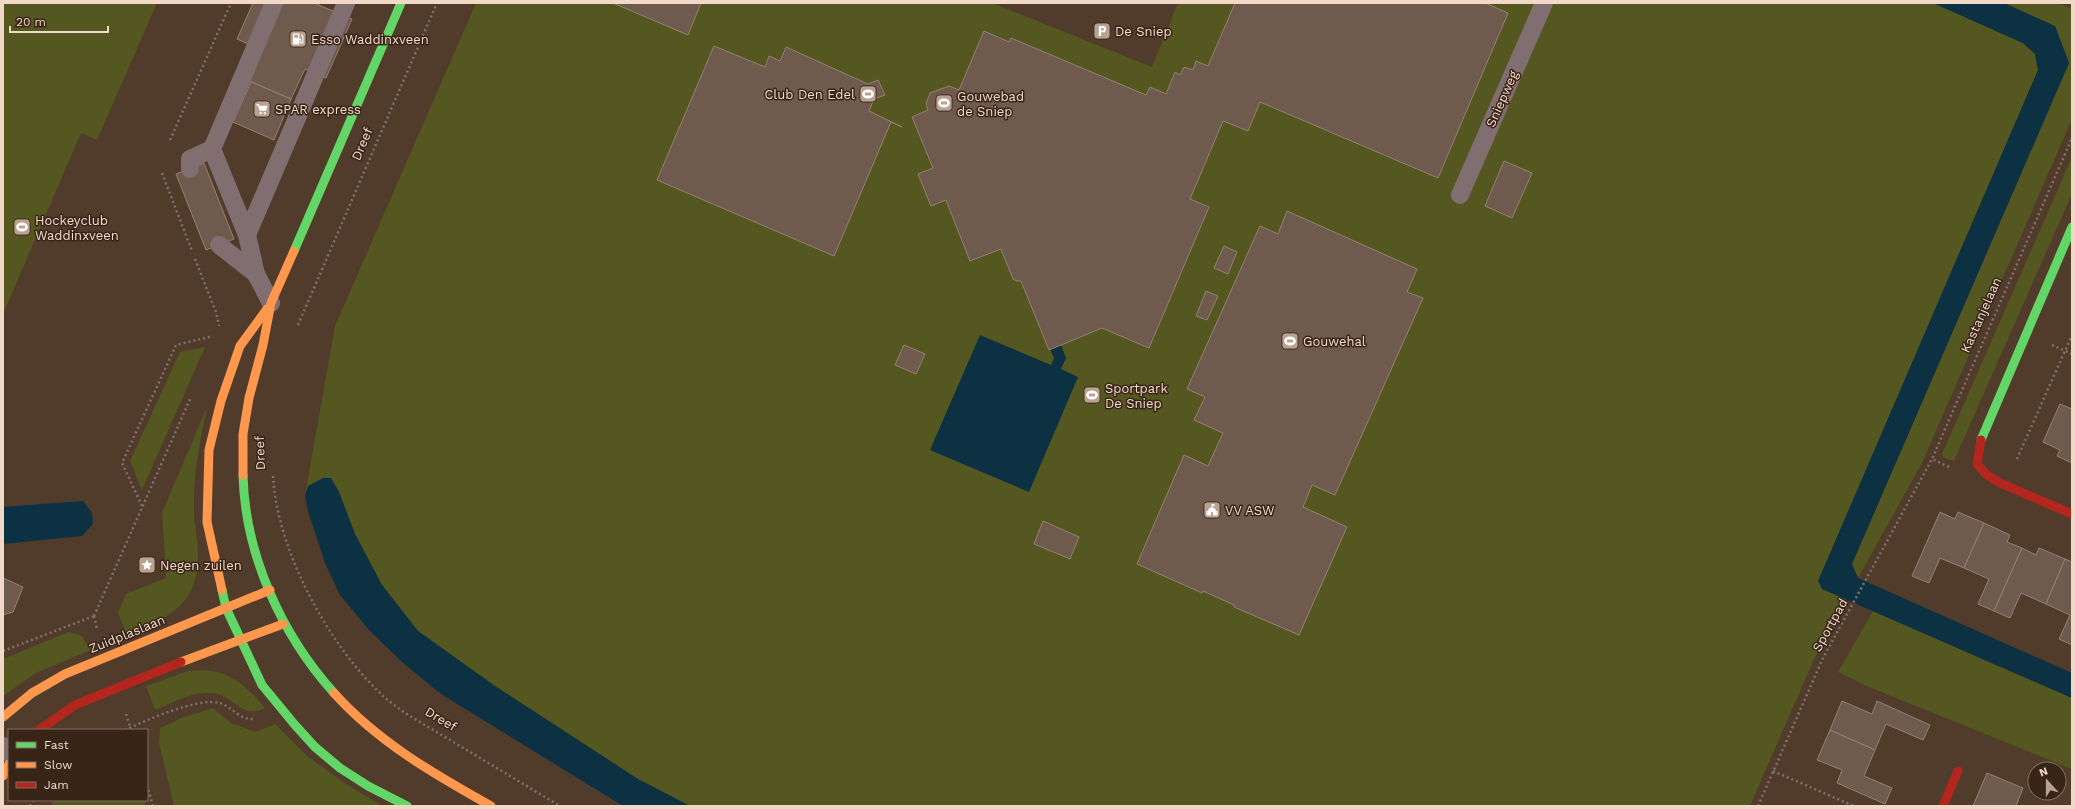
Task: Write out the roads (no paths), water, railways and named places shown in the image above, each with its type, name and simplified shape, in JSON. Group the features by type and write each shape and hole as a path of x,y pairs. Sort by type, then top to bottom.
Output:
{"main road":[{"name":"Dreef","path":"401,3 271,303 240,346 221,401 209,450 207,522 226,608 262,685 295,726 315,747 340,768 368,786 407,806"},
{"path":"2072,227 1982,435 1978,448 1977,464 1987,475 2072,514"},
{"name":"Dreef","path":"271,303 262,350 250,386 245,413 242,447 246,514 256,558 283,624 319,676 336,696 378,736 441,778 491,806"},
{"name":"Zuidplaslaan","path":"3,717 11,709 43,686 77,669 270,590"},
{"path":"40,729 75,705 240,639 283,624"},
{"path":"3,776 8,766"},
{"path":"1943,806 1958,770"}],"lane":[{"path":"190,169 190,159 212,149 274,3"},
{"path":"247,235 346,3"},
{"name":"Sniepweg","path":"1460,196 1544,3"},
{"path":"212,149 247,235 256,274 271,303"},
{"path":"219,245 256,274"}],"water":[{"path":"1933,3 2004,3 2055,26 2069,63 1852,564 1858,578 2072,673 2072,698 1822,589 1818,581 2038,70 2035,54 2023,43"},
{"path":"980,335 1051,365 1054,358 1050,349 1061,345 1066,358 1061,369 1078,377 1029,492 930,450"},
{"path":"323,478 331,478 339,492 355,534 382,585 418,631 495,686 638,779 690,806 623,806 441,694 402,662 370,631 340,595 325,563 308,511 305,495 308,486"},
{"path":"83,501 92,513 93,524 82,536 3,544 3,507"}],"place":[{"name":"De Sniep","path":"1102,31"},
{"name":"Esso Waddinxveen","path":"298,39"},
{"name":"Club Den Edel","path":"868,94"},
{"name":"Gouwebad de Sniep","path":"944,103"},
{"name":"SPAR express","path":"262,109"},
{"name":"Hockeyclub Waddinxveen","path":"22,227"},
{"name":"Gouwehal","path":"1290,341"},
{"name":"Sportpark De Sniep","path":"1092,395"},
{"name":"VV ASW","path":"1212,510"},
{"name":"Negen zuilen","path":"147,565"}]}
